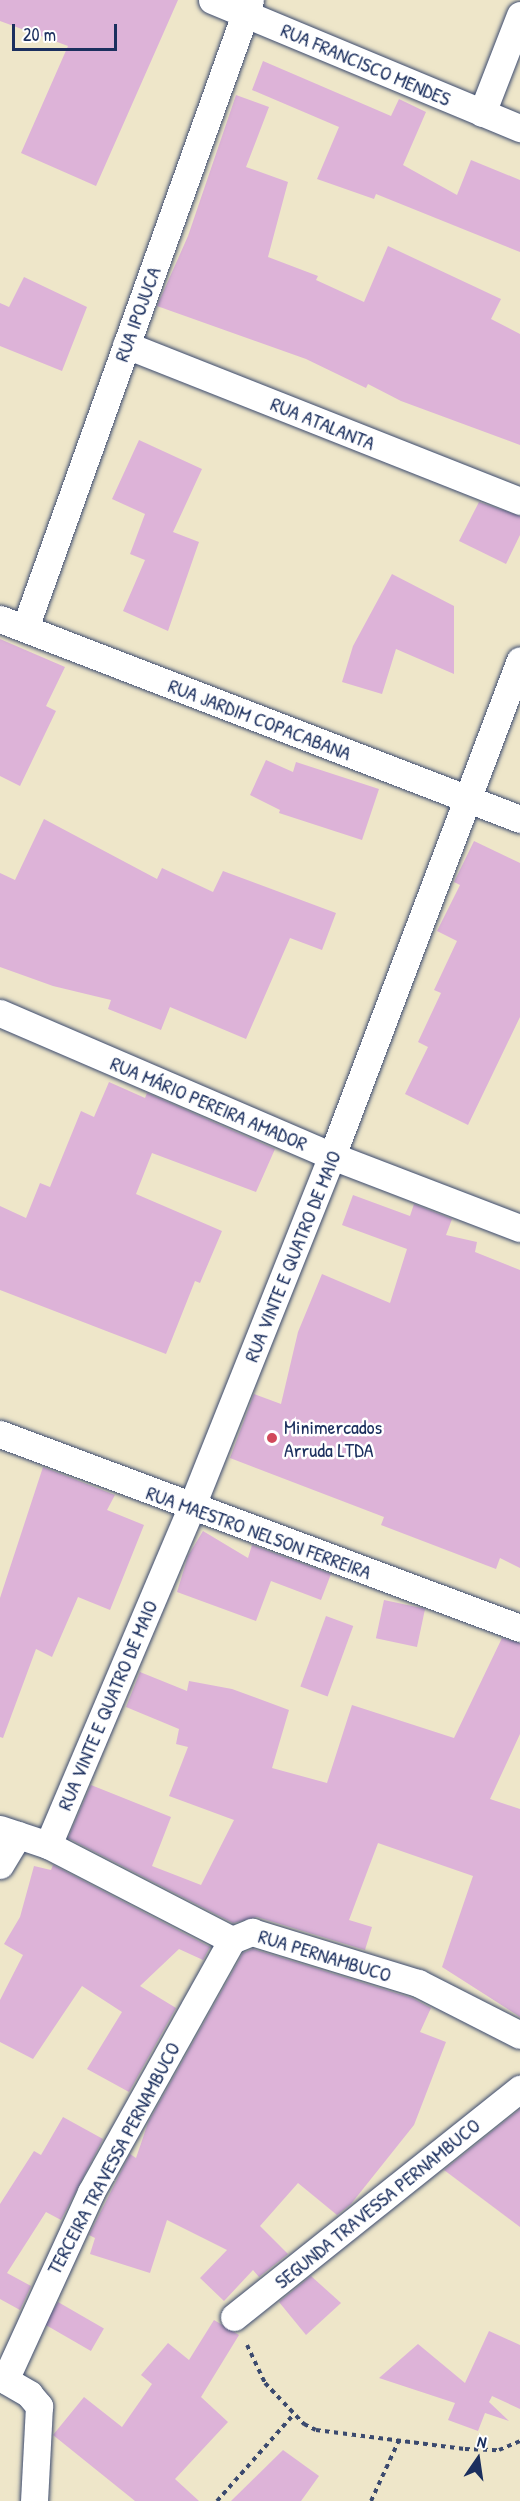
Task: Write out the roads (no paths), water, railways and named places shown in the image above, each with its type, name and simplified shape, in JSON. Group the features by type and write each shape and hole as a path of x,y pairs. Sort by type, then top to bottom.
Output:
{"street":[{"name":"RUA FRANCISCO MENDES","path":"212,0 248,7 520,128"},
{"name":"RUA IPOJUCA","path":"25,628 248,7"},
{"path":"482,113 520,15"},
{"name":"RUA ATALANTA","path":"126,345 520,501"},
{"name":"RUA JARDIM COPACABANA","path":"0,619 520,819"},
{"name":"RUA VINTE E QUATRO DE MAIO","path":"48,1845 191,1508 332,1156 520,660"},
{"name":"RUA MÁRIO PEREIRA AMADOR","path":"0,1013 332,1156 520,1228"},
{"name":"RUA MAESTRO NELSON FERREIRA","path":"0,1434 191,1508 520,1628"},
{"path":"0,1865 9,1832"},
{"name":"RUA PERNAMBUCO","path":"9,1832 48,1845 232,1940 243,1933 259,1933 418,1983 520,2034"},
{"name":"TERCEIRA TRAVESSA PERNAMBUCO","path":"3,2379 91,2192 232,1940"},
{"name":"SEGUNDA TRAVESSA PERNAMBUCO","path":"234,2317 520,2089"},
{"path":"3,2379 29,2394 39,2406 41,2418 34,2501"}],"place":[{"name":"Minimercados Arruda LTDA","path":"272,1438"}]}
